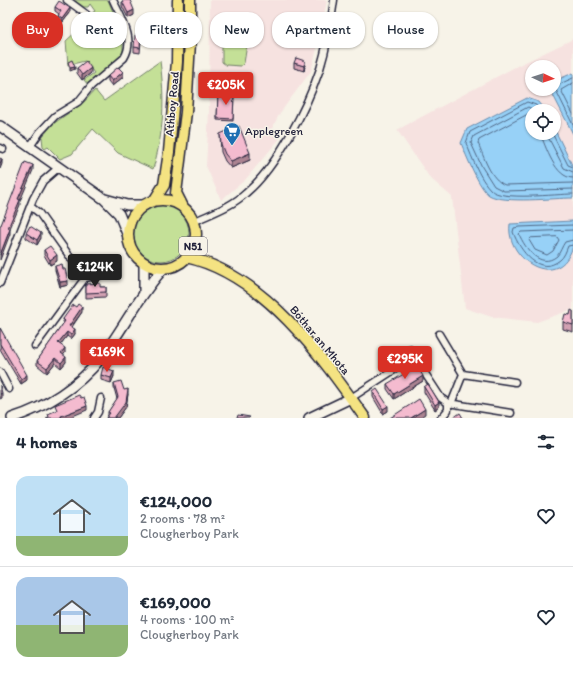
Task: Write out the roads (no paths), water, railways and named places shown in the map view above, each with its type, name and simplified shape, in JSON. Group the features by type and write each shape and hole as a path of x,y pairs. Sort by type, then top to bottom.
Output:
{"main road":[{"name":"Athboy Road","path":"150,203 164,185 177,62 178,0"},
{"name":"Athboy Road","path":"183,208 176,193 186,112 190,42 190,0"},
{"path":"164,268 144,263 131,249 128,236 130,221 134,214 150,203 164,200 175,203 183,208"},
{"name":"N51","path":"183,208 193,222 195,240 206,261"},
{"name":"N51","path":"164,268 173,266 186,257 195,240"},
{"name":"Bóthar an Mhota","path":"186,257 206,261 230,274 248,286 293,326 351,398 365,418"}],"street":[{"path":"67,0 83,12"},
{"path":"27,146 55,116 78,102 91,86 124,58 127,53 129,39 113,0"},
{"path":"193,222 229,206 238,200 258,182 274,160 299,117 320,70 334,0"},
{"path":"0,126 104,199 119,214 128,236"},
{"path":"0,283 30,206 43,181 58,168"},
{"path":"104,199 127,205 150,203"},
{"path":"30,206 40,213 85,278"},
{"path":"144,263 144,292"},
{"path":"12,418 59,396 81,379 101,358 144,292 164,268"},
{"path":"35,346 85,278 100,275"},
{"path":"439,334 463,374"},
{"path":"409,349 441,398 450,404 511,413"},
{"path":"309,418 351,398 414,357"},
{"path":"0,372 2,379 9,389"},
{"path":"463,374 515,382"},
{"path":"441,418 448,410 463,374"},
{"path":"94,418 98,412 100,398"},
{"path":"492,418 493,410"}],"water":[{"path":"573,73 573,134 561,111 561,104 558,104 554,96 561,96 561,78"},
{"path":"527,98 539,102 541,104 525,104 525,140 560,140 573,167 573,198 517,200 496,198 489,195 477,179 461,143 467,129"},
{"path":"573,221 573,246 566,260 557,267 546,269 534,266 524,259 516,249 511,237 510,224"}],"place":[{"name":"Applegreen","path":"232,146"}]}
